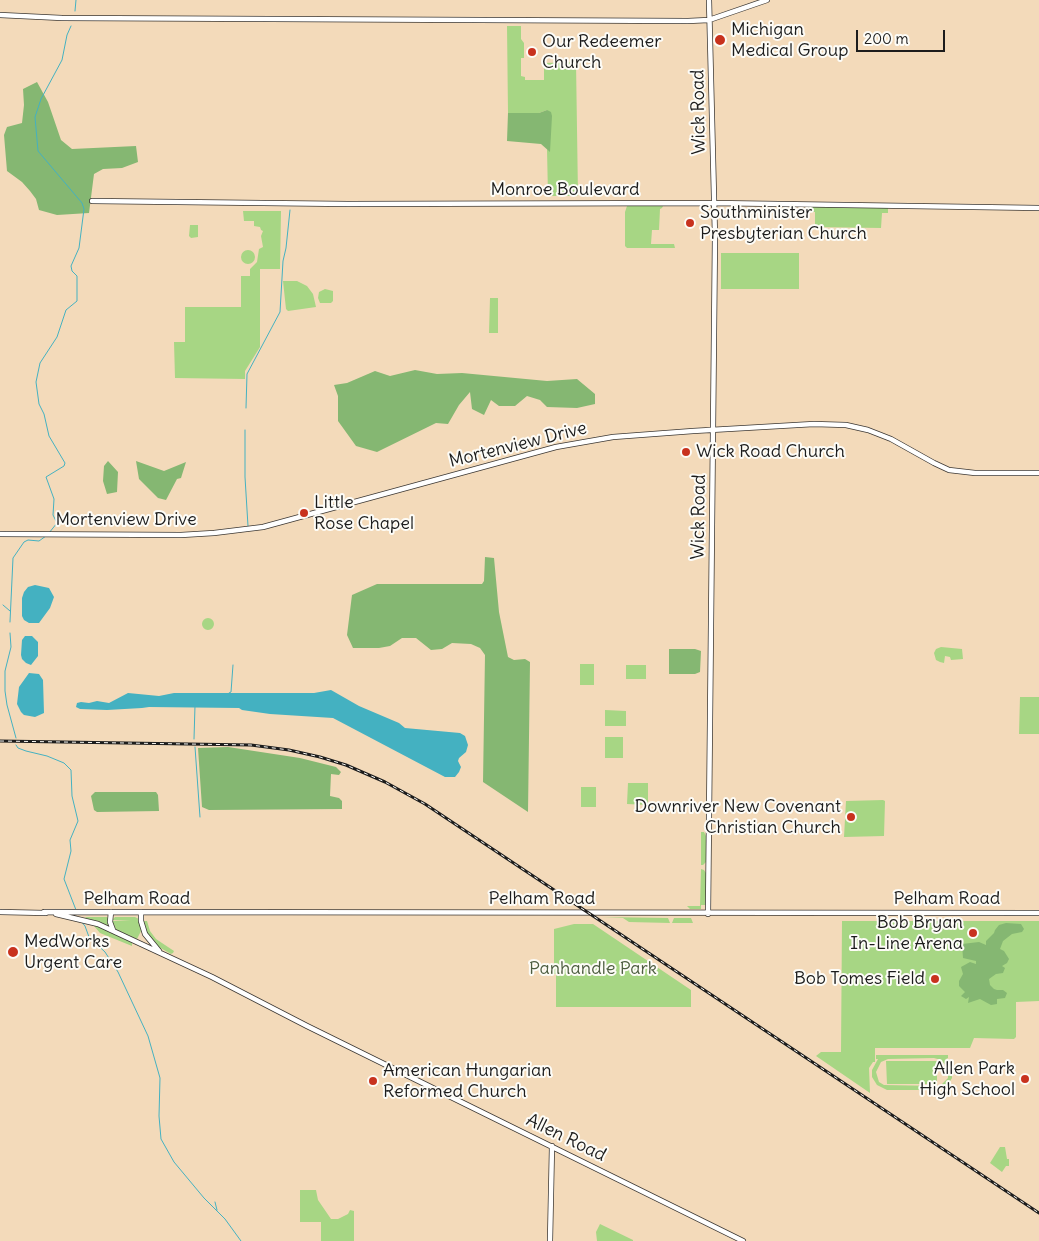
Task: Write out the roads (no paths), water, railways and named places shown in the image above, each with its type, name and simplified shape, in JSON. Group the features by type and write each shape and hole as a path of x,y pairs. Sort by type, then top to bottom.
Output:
{"street":[{"name":"Wick Road","path":"708,914 714,203 709,0"},
{"path":"0,15 62,18 522,21 709,20 767,0"},
{"name":"Monroe Boulevard","path":"92,201 348,204 714,203 1039,208"},
{"name":"Mortenview Drive","path":"0,534 182,535 262,527 577,442 631,435 814,424 846,425 868,430 891,439 949,470 975,473 1039,473"},
{"name":"Allen Road","path":"0,912 44,912 72,915 98,924 211,977 743,1241"},
{"name":"Pelham Road","path":"72,915 82,912 1039,913"},
{"path":"111,912 110,922 113,931"},
{"name":"Allen Road","path":"141,912 144,932 161,954"},
{"path":"137,942 144,932"},
{"path":"550,1241 552,1146"}],"water":[{"path":"35,585 49,588 54,597 50,608 39,623 29,623 22,616 22,598 28,587"},
{"path":"25,636 32,636 38,642 38,656 31,665 22,659 21,655 22,640"},
{"path":"29,673 39,674 43,680 44,713 35,717 24,715 17,704 19,687"},
{"path":"331,690 359,706 399,723 405,728 460,733 465,736 468,745 466,752 458,761 461,767 459,772 455,777 445,777 333,718 270,714 239,708 149,707 107,710 80,709 76,707 77,703 81,702 97,701 109,703 128,693 159,696 174,693 314,693"}],"waterway":[{"path":"75,11 76,0"},
{"path":"49,533 57,523 53,515 54,499 46,477 64,466 65,463 49,436 44,414 39,404 36,382 40,363 57,337 66,310 77,301 77,276 72,271 71,266 79,248 84,209 82,203 38,151 35,117 41,99 62,60 67,35 71,26"},
{"path":"246,408 247,374 280,312 283,261 290,210"},
{"path":"245,430 248,526"},
{"path":"10,622 13,558 24,542 28,540 39,541 46,536"},
{"path":"3,605 10,611"},
{"path":"10,633 11,647 5,671 5,691 16,738"},
{"path":"229,693 231,692 233,665"},
{"path":"194,739 195,706"},
{"path":"16,745 18,748 64,763 71,770 72,796 78,821 70,840 71,851 64,879 76,910"},
{"path":"195,747 200,817"},
{"path":"80,920 85,926 89,937 105,952 118,972 148,1036 160,1078 159,1116 161,1139 174,1162 204,1198 225,1219 241,1241"},
{"path":"215,1202 217,1210"}],"railway":[{"path":"0,741 251,745 289,750 320,757 346,765 385,782 425,804 1039,1213"}],"place":[{"name":"Michigan Medical Group","path":"720,40"},
{"name":"Our Redeemer Church","path":"532,52"},
{"name":"Southminister Presbyterian Church","path":"690,223"},
{"name":"Wick Road Church","path":"686,452"},
{"name":"Little Rose Chapel","path":"304,513"},
{"name":"Downriver New Covenant Christian Church","path":"851,817"},
{"name":"Bob Bryan In-Line Arena","path":"973,933"},
{"name":"MedWorks Urgent Care","path":"13,952"},
{"name":"Bob Tomes Field","path":"935,979"},
{"name":"Allen Park High School","path":"1025,1079"},
{"name":"American Hungarian Reformed Church","path":"373,1081"}],"park label":[{"name":"Panhandle Park","path":"593,969"}]}
